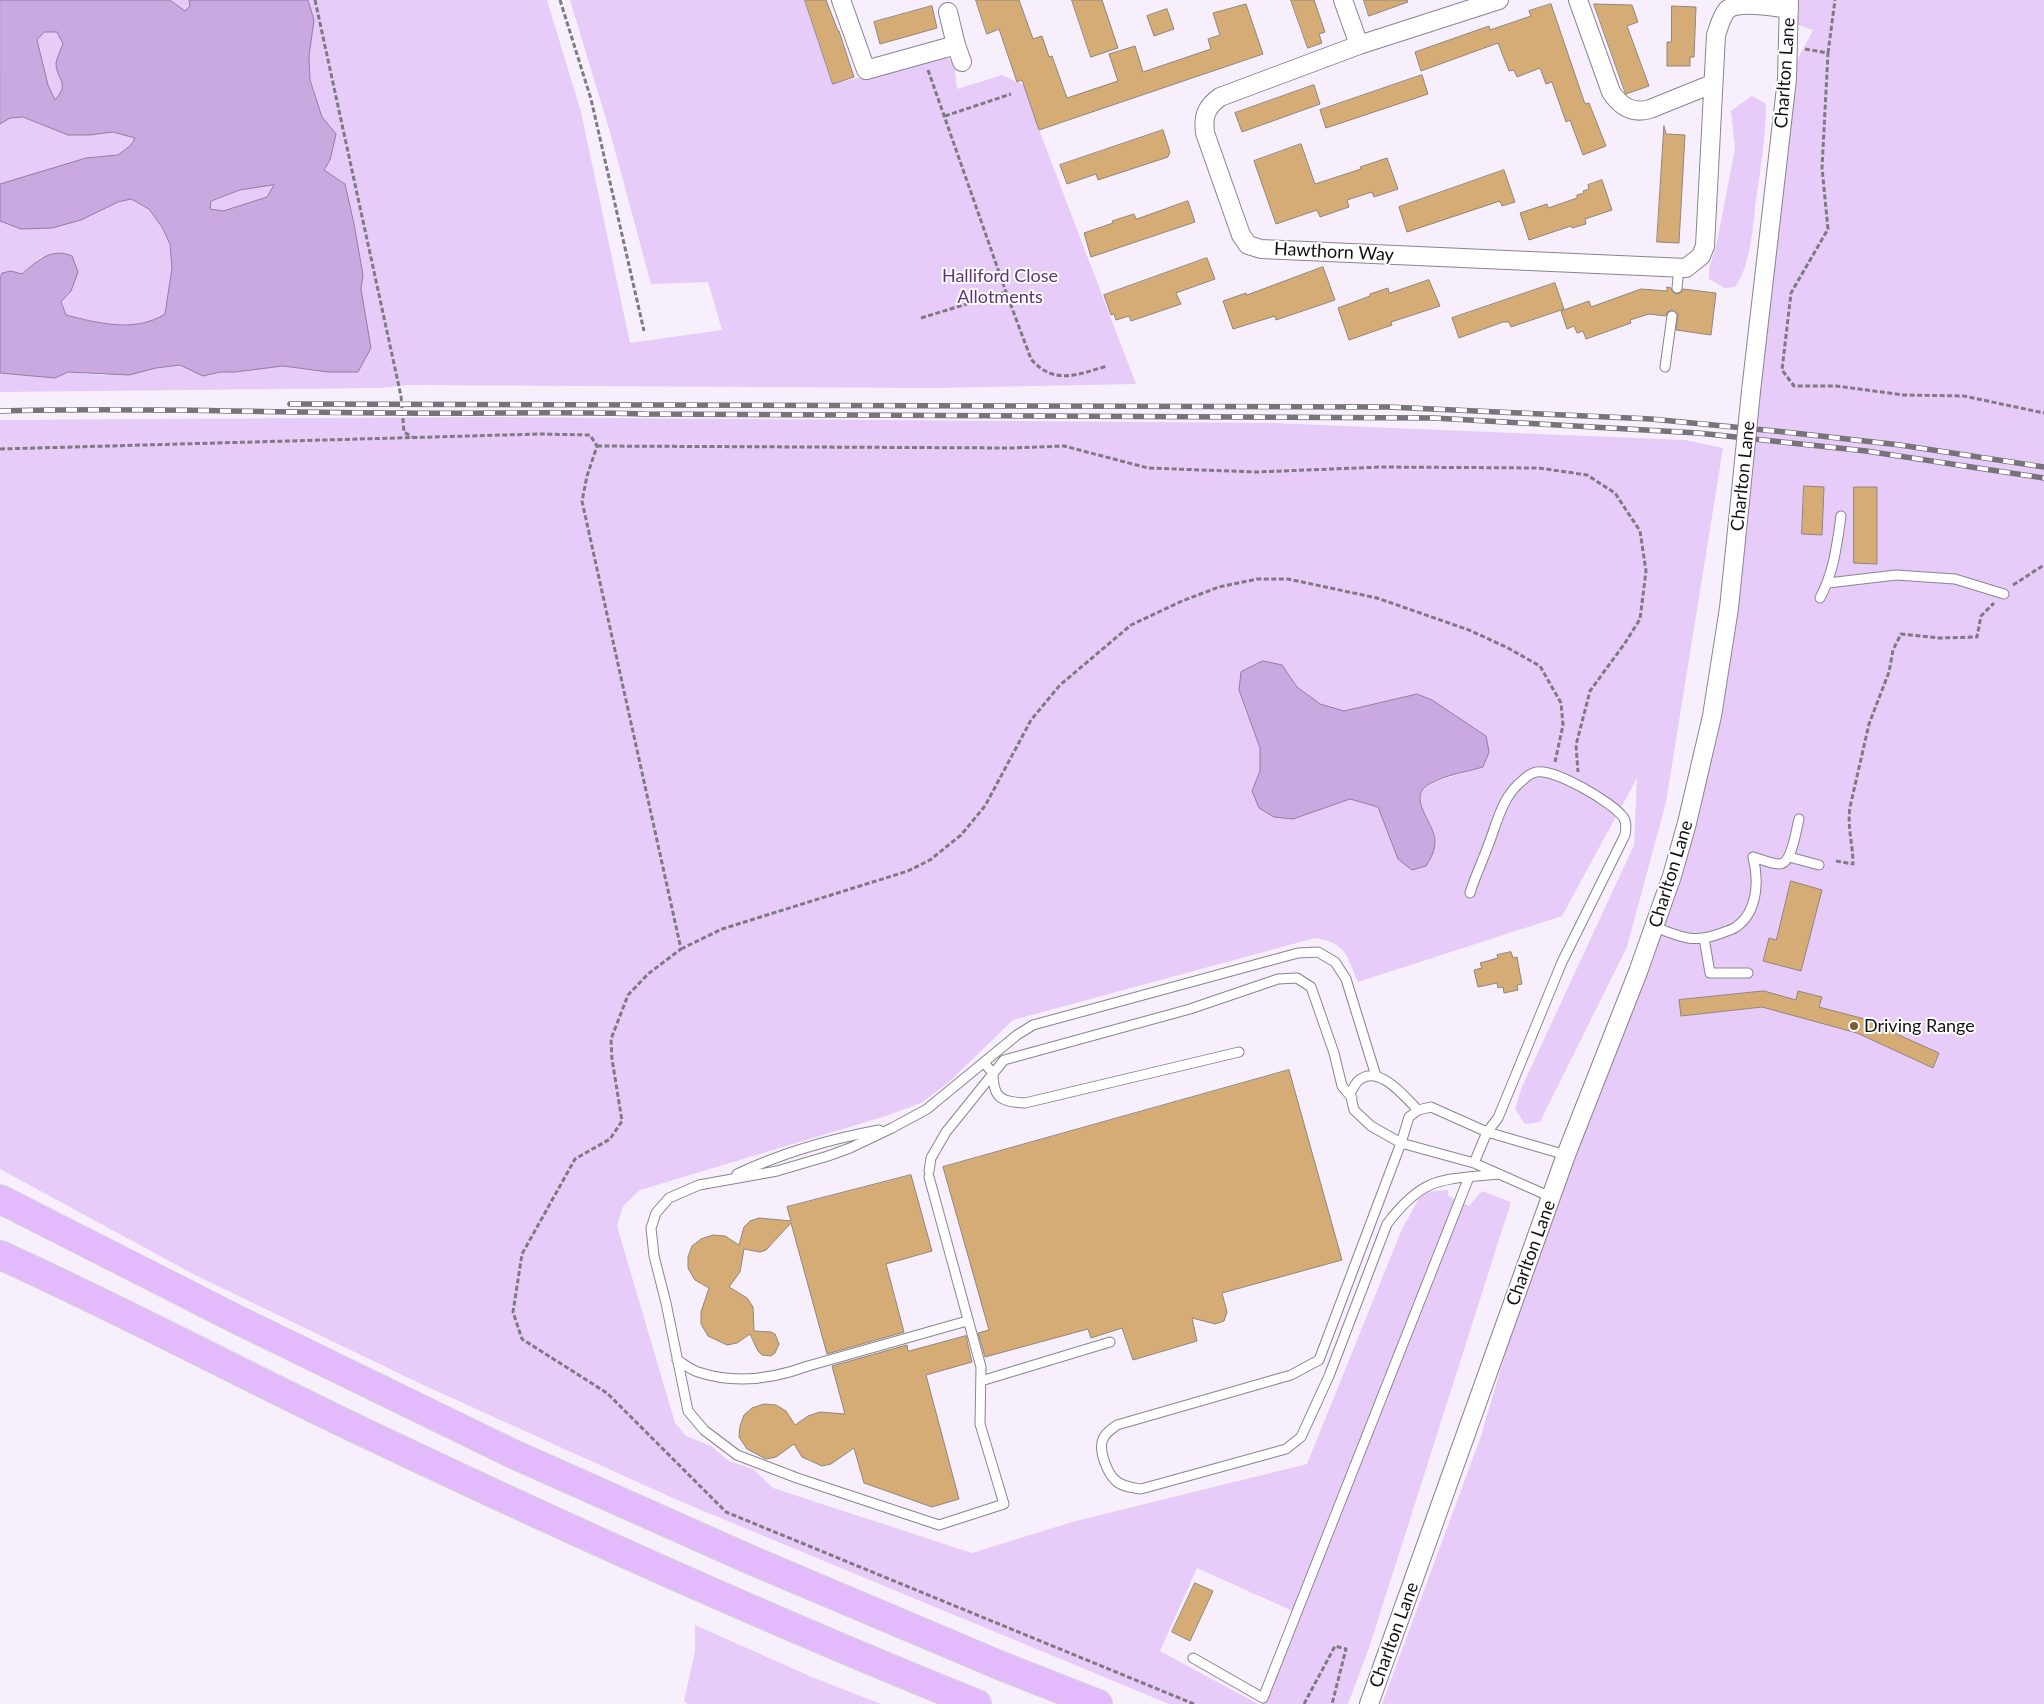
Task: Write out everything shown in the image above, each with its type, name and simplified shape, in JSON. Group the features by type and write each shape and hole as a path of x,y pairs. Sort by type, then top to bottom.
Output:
{"highway":[{"path":"0,1199 236,1319 511,1454 751,1560 999,1665 1098,1704"},
{"path":"0,1255 74,1288 360,1431 548,1519 785,1623 977,1704"}],"street":[{"path":"841,0 866,70 956,45"},
{"path":"1343,0 1359,45"},
{"name":"Hawthorn Way","path":"1499,0 1359,45 1220,97 1212,103 1206,111 1204,121 1205,133 1242,235 1248,244 1261,248 1679,268"},
{"path":"1578,0 1611,92 1618,102 1627,108 1640,112 1650,110 1712,84"},
{"path":"1679,268 1686,268 1694,263 1701,256 1705,246 1712,84 1716,36 1722,18 1723,4 1789,4"},
{"name":"Charlton Lane","path":"1369,1704 1566,1155 1655,927 1687,823 1712,716 1729,608 1787,79 1789,4"},
{"path":"948,12 962,62"}],"lane":[{"path":"1676,288 1679,268"},
{"path":"1665,367 1672,316"},
{"path":"1820,598 1828,583 1834,564 1841,516"},
{"path":"1828,583 1896,575 1916,576 1955,579 2004,594"},
{"path":"1470,893 1504,802 1511,791 1531,774 1537,772 1550,774 1579,785 1624,817 1627,826 1626,835 1562,962 1498,1118 1488,1132 1474,1163"},
{"path":"1655,927 1688,938 1704,938 1714,936 1736,926 1750,910 1756,891 1758,874 1753,857 1778,864 1785,863 1789,858 1799,819"},
{"path":"1789,858 1819,865"},
{"path":"1704,938 1710,973 1748,973"},
{"path":"1352,1098 1342,1086 1334,1053 1311,987 1297,978 1278,979 1190,1009 1004,1060 946,1132 931,1158 929,1174 981,1366 980,1424 1004,1504 939,1525 798,1478 737,1455 704,1430 688,1411 654,1256 651,1228 656,1213 669,1198 699,1185 777,1170 850,1148 927,1109 1017,1035 1032,1026 1298,953 1318,952 1335,962 1346,979 1376,1076"},
{"path":"984,1063 994,1073 993,1087 1000,1098 1010,1102 1025,1103 1240,1052"},
{"path":"1418,1110 1390,1082 1376,1076 1372,1075 1359,1080 1350,1093 1354,1110 1371,1126 1401,1143 1474,1163 1551,1198"},
{"path":"1499,1174 1434,1182 1418,1190 1402,1204 1387,1224 1329,1376 1301,1437 1286,1449 1142,1489 1123,1486 1115,1480 1103,1455 1102,1440 1117,1425 1291,1375 1318,1360 1401,1143 1409,1117 1418,1110 1431,1107 1488,1132 1566,1155"},
{"path":"725,1180 763,1162 844,1136 892,1128"},
{"path":"1194,1658 1263,1698 1469,1177"},
{"path":"678,1360 697,1372 756,1379 786,1374 808,1366 968,1321"},
{"path":"981,1381 1110,1342"}],"path":[{"path":"315,0 401,396 404,432 413,437"},
{"path":"560,0 591,99 644,331"},
{"path":"1835,0 1828,53 1822,168 1828,229 1791,293 1782,370 1794,386 1836,386 1904,395 1964,396 2044,413"},
{"path":"1788,46 1828,53"},
{"path":"920,54 945,116 1031,359 1037,366 1057,376 1071,377 1107,366"},
{"path":"945,116 1010,94"},
{"path":"921,318 1006,292"},
{"path":"0,449 540,434 590,435 597,446"},
{"path":"597,446 1012,448 1064,446 1148,468 1256,472 1381,466 1539,468 1587,475 1615,492 1640,531 1646,570 1640,619 1590,691 1576,745 1579,785"},
{"path":"597,446 587,476 582,501 681,950"},
{"path":"1194,1704 726,1512 607,1393 522,1339 513,1312 522,1254 574,1159 610,1139 622,1121 612,1059 611,1039 628,995 648,974 681,950 722,929 908,871 930,860 961,835 985,806 1031,720 1066,680 1131,625 1182,601 1219,587 1257,579 1288,579 1377,598 1469,630 1506,647 1540,666 1560,703 1562,726 1557,756 1550,774"},
{"path":"1836,861 1853,864 1853,849 1848,821 1850,807 1869,724 1889,672 1893,650 1901,634 1939,638 1977,637 1981,616"},
{"path":"1304,1704 1335,1646 1346,1649 1332,1704"}],"green space":[{"path":"170,0 189,0 190,6 185,11"},
{"name":"Halliford Close Allotments","path":"308,0 547,0 581,112 630,343 722,330 708,282 651,284 610,132 570,0 805,0 833,84 946,56 954,63 957,89 1002,75 1024,85 1039,130 1136,384 935,388 408,385 379,388 0,392 0,373 55,378 68,372 103,375 180,365 203,376 220,372 283,366 328,372 358,372 370,348 361,289 363,275 345,184 324,170 330,160 336,134 322,117 310,80 309,56 314,20"},
{"path":"1799,0 2044,0 2044,1704 1382,1704 1481,1436 1551,1197 1638,972 1712,716 1787,79 1813,30 1798,25"},
{"path":"45,32 57,32 63,44 56,63 63,84 60,94 55,100 48,85 37,40"},
{"path":"1752,96 1765,103 1766,108 1765,131 1752,233 1745,268 1735,287 1725,288 1709,279 1709,269 1717,242 1735,148 1731,111"},
{"path":"23,117 68,135 113,132 135,138 131,145 118,155 86,158 0,184 0,124 10,118"},
{"path":"275,184 267,197 222,211 210,209 211,201 240,190"},
{"path":"131,199 149,209 162,227 170,244 172,268 166,314 154,320 129,325 104,323 66,315 61,303 71,291 42,256 22,274 11,271 0,280 0,221 21,229"},
{"path":"485,417 1273,423 1685,440 1723,448 1666,802 1627,947 1540,1122 1525,1124 1515,1109 1522,1087 1634,845 1637,778 1562,916 1358,982 1348,958 1340,947 1326,940 1315,938 1013,1020 948,1083 921,1103 886,1116 640,1190 623,1206 617,1226 675,1423 686,1436 711,1446 729,1461 753,1469 773,1488 972,1553 1072,1522 1307,1464 1402,1229 1421,1195 1434,1191 1448,1190 1448,1196 1469,1206 1482,1191 1511,1202 1369,1648 1348,1704 1261,1704 1297,1613 1197,1568 1160,1651 1258,1704 1169,1704 677,1500 419,1383 195,1275 0,1169 0,420","holes":["1282,665 1297,687 1320,704 1343,711 1417,694 1432,700 1486,736 1483,767 1430,783 1421,791 1419,801 1435,839 1398,859 1378,807 1350,799 1293,819 1252,791 1260,771 1260,748 1239,690"]},
{"path":"695,1625 814,1678 881,1704 688,1704 684,1701 695,1652"}],"shaded area":[{"path":"0,0 170,0 185,11 190,6 189,0 308,0 314,20 309,56 310,80 322,117 336,134 330,160 324,170 345,184 363,275 361,289 371,348 358,372 328,372 283,366 220,372 203,376 180,365 156,368 129,375 68,372 55,378 0,373 0,280 2,273 11,271 22,274 39,260 51,254 57,253 72,256 78,272 71,291 61,302 66,315 103,323 129,325 153,320 165,314 172,268 170,244 162,227 149,209 131,199 118,202 81,220 52,228 21,229 0,221 0,184 86,158 118,155 131,145 135,138 113,132 68,135 23,117 10,118 0,124","holes":["45,32 57,32 63,44 56,63 62,89 55,100 48,85 37,40","274,185 267,197 223,211 210,209 211,201 240,190"]},
{"path":"1263,661 1282,665 1297,687 1320,704 1344,711 1417,694 1432,700 1486,736 1489,752 1483,767 1437,780 1423,788 1420,802 1434,834 1435,841 1432,854 1426,866 1412,870 1398,859 1378,807 1350,799 1293,819 1274,817 1259,808 1252,791 1260,771 1260,748 1239,690 1241,672"}],"building":[{"path":"805,0 826,0 839,31 854,77 833,84"},
{"path":"976,0 1019,0 1033,39 1042,36 1049,57 1052,56 1067,98 1118,81 1109,54 1135,46 1143,72 1211,49 1208,39 1220,35 1213,13 1246,4 1263,54 1039,130 1022,80 1017,82 999,29 987,34"},
{"path":"1072,0 1102,0 1118,48 1091,57"},
{"path":"1291,0 1314,0 1325,32 1319,34 1322,43 1308,48"},
{"path":"1364,0 1407,0 1408,2 1369,16"},
{"path":"1551,4 1585,104 1589,103 1606,146 1583,155 1570,120 1566,122 1552,82 1546,84 1540,68 1517,77 1514,70 1509,71 1498,43 1421,71 1415,52 1489,26 1490,30 1531,16 1529,11"},
{"path":"1594,4 1632,5 1638,22 1627,26 1649,86 1626,94"},
{"path":"932,6 937,28 880,44 874,22"},
{"path":"1672,6 1696,7 1694,57 1690,57 1690,66 1667,66 1667,42 1671,42"},
{"path":"1167,9 1174,29 1154,36 1147,16"},
{"path":"1422,75 1428,94 1326,128 1320,110"},
{"path":"1314,85 1320,104 1242,132 1235,113"},
{"path":"1664,126 1666,134 1685,135 1679,243 1657,242"},
{"path":"1163,130 1170,152 1168,157 1098,180 1096,174 1067,184 1060,165"},
{"path":"1301,144 1315,184 1361,169 1360,167 1387,158 1398,189 1374,197 1372,192 1347,200 1349,207 1320,217 1317,210 1276,224 1254,161"},
{"path":"1504,170 1515,202 1502,206 1500,201 1407,232 1399,207"},
{"path":"1602,180 1612,210 1585,219 1586,224 1572,228 1571,226 1529,240 1520,213 1547,204 1548,208 1577,198 1577,195 1589,189 1588,185"},
{"path":"1188,201 1195,222 1091,257 1084,233 1134,214 1136,219"},
{"path":"1207,258 1215,279 1176,293 1181,304 1131,321 1129,316 1116,320 1114,314 1111,315 1104,295"},
{"path":"1323,267 1335,300 1276,320 1275,316 1233,329 1223,301 1246,293 1246,295"},
{"path":"1429,280 1440,306 1391,322 1392,325 1349,340 1338,308 1388,288 1389,293"},
{"path":"1555,283 1564,309 1511,327 1509,322 1503,322 1459,338 1452,318"},
{"path":"1667,287 1671,288 1676,294 1680,293 1683,289 1716,293 1711,335 1676,330 1678,314 1672,310 1667,312 1666,316 1649,314 1630,320 1631,323 1586,339 1583,331 1577,333 1574,326 1567,329 1561,311 1589,301 1591,307 1641,289 1667,291"},
{"path":"1804,486 1824,487 1822,535 1802,534"},
{"path":"1854,487 1877,487 1877,564 1854,563"},
{"path":"1791,881 1822,890 1801,971 1763,961 1769,938 1776,940"},
{"path":"1511,952 1513,958 1517,957 1522,984 1517,985 1518,990 1504,993 1503,987 1498,988 1497,983 1478,987 1474,970 1482,968 1480,963 1498,958 1497,955"},
{"name":"Driving Range","path":"1764,991 1796,1000 1798,991 1822,997 1819,1007 1861,1018 1939,1053 1933,1068 1857,1033 1762,1007 1681,1016 1679,1000"},
{"path":"1289,1070 1342,1260 1222,1293 1227,1312 1224,1321 1215,1324 1192,1318 1197,1341 1133,1360 1122,1328 1091,1338 1088,1329 985,1357 978,1333 989,1330 943,1167"},
{"path":"911,1175 932,1251 886,1264 904,1332 827,1354 791,1223 766,1250 760,1252 744,1249 740,1272 729,1287 747,1298 753,1307 754,1331 775,1334 779,1344 775,1353 771,1356 762,1355 750,1334 737,1343 727,1345 708,1336 701,1324 701,1312 709,1288 695,1280 688,1268 688,1257 692,1246 701,1239 713,1235 725,1236 739,1245 744,1227 750,1221 759,1218 791,1221 787,1207"},
{"path":"966,1336 972,1362 926,1375 959,1499 932,1507 864,1483 854,1448 831,1464 822,1466 802,1457 794,1444 776,1457 766,1459 747,1449 739,1437 744,1415 752,1408 764,1404 776,1405 786,1411 795,1425 808,1416 820,1412 845,1414 832,1366 907,1345 908,1351"},
{"path":"1195,1583 1213,1591 1190,1641 1172,1632"}],"railway":[{"path":"290,404 1388,407 1651,419 1900,445 2044,467"},
{"path":"0,411 1434,418 1698,433 1866,451 2044,478"}],"place":[{"name":"Driving Range","path":"1854,1026"}]}
